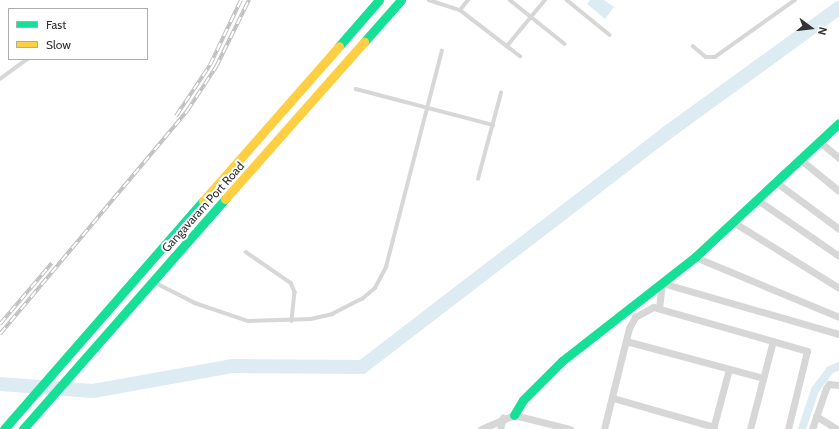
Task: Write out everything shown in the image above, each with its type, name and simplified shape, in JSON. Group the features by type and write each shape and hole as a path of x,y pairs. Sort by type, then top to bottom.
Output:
{"street":[{"name":"Gangavaram Port Road","path":"4,429 66,356 379,0"},
{"name":"Gangavaram Port Road","path":"23,429 401,0"},
{"path":"514,415 522,400 562,361 695,257 733,222 759,201 839,123"},
{"path":"820,142 839,158"},
{"path":"801,160 839,191"},
{"path":"777,183 839,229"},
{"path":"759,201 839,256"},
{"path":"733,222 839,288"},
{"path":"695,257 839,317"},
{"path":"659,308 662,283"},
{"path":"662,283 839,334"},
{"path":"604,429 613,398 626,341 635,317 659,308 804,349 808,354 788,429"},
{"path":"626,341 763,378"},
{"path":"750,429 774,341"},
{"path":"613,398 714,428 729,369"},
{"path":"812,429 826,388 829,384 839,385"},
{"path":"481,429 503,418 514,415 570,429"},
{"path":"816,416 837,429"},
{"path":"500,429 503,418"}],"lane":[{"path":"429,0 460,10 520,56"},
{"path":"460,10 468,0"},
{"path":"510,0 565,44"},
{"path":"507,46 545,0"},
{"path":"567,0 610,35"},
{"path":"693,46 706,57 715,57 795,0"},
{"path":"153,281 195,303 242,320 292,321 332,314 362,299 381,280 442,51"},
{"path":"0,79 27,60"},
{"path":"356,90 427,110 493,125"},
{"path":"478,179 501,93"},
{"path":"246,252 291,283 295,292 292,321"}],"shaded area":[{"path":"590,0 604,0 614,7 605,19 587,4"}],"waterway":[{"path":"0,384 93,391 232,366 362,367 664,135 839,8"},
{"path":"802,429 815,390 830,370 839,366"}],"railway":[{"path":"176,116 210,65 241,0"},
{"path":"0,334 187,111 216,67 249,0"},
{"path":"0,324 52,263"}],"traffic: fast":[{"path":"339,46 379,0"},
{"path":"364,42 401,0"},
{"path":"514,415 523,400 562,361 695,257 839,123"},
{"path":"23,429 225,199"},
{"path":"4,429 203,201"}],"traffic: slow":[{"path":"225,199 364,42"},
{"path":"203,201 339,46"}]}
